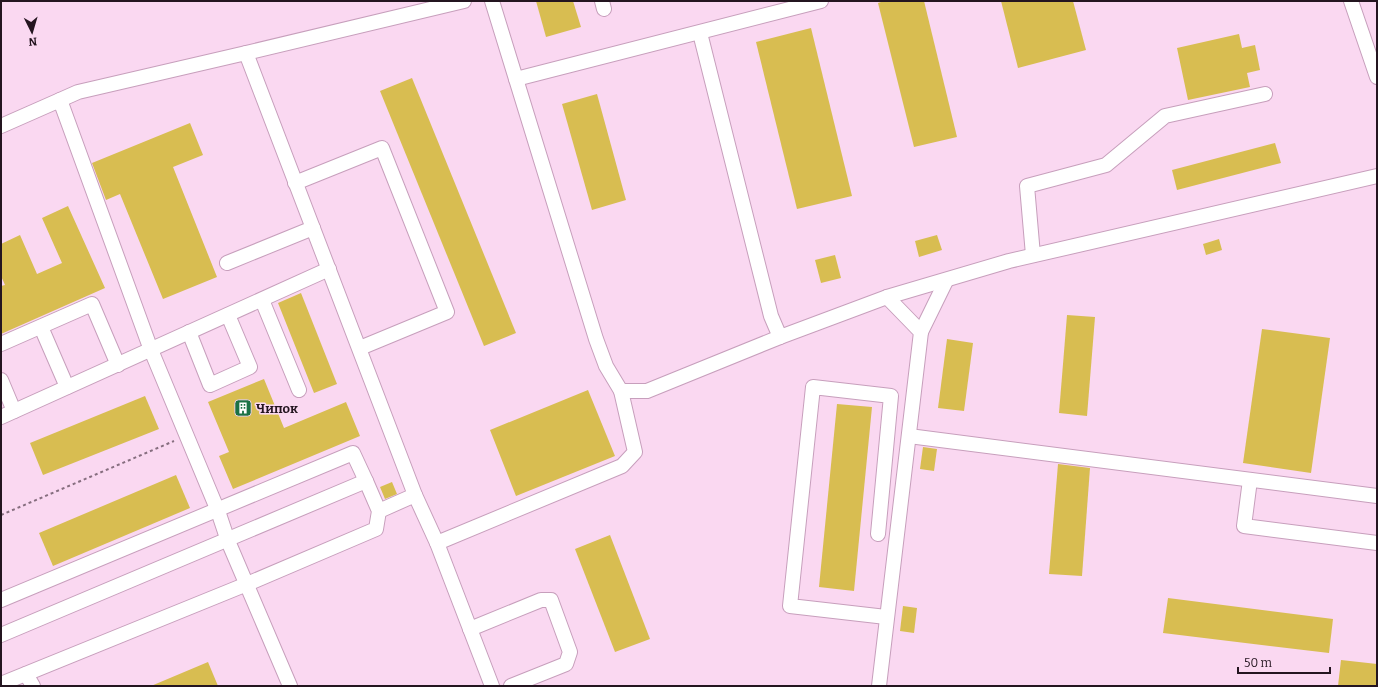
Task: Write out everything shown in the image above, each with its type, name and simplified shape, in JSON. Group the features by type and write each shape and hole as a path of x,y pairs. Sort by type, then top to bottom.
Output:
{"street":[{"path":"1,126 78,92 464,1"},
{"path":"436,543 622,466 635,452 621,391 606,366 596,339 492,1"},
{"path":"516,79 821,1"},
{"path":"1351,1 1377,77"},
{"path":"700,33 771,316 780,336"},
{"path":"246,53 415,495 436,543 492,686"},
{"path":"1033,255 1027,186 1106,165 1165,116 1265,94"},
{"path":"60,100 151,350 218,511 228,541 290,686"},
{"path":"295,183 382,148 444,304 447,312 360,348"},
{"path":"621,391 647,390 780,336 886,297 1033,255 1377,176"},
{"path":"227,264 313,228"},
{"path":"1,417 329,269"},
{"path":"879,686 921,332 946,281"},
{"path":"886,297 921,332"},
{"path":"262,300 299,390"},
{"path":"1,344 92,304 118,365"},
{"path":"189,332 210,385 250,367 228,315"},
{"path":"41,326 67,387"},
{"path":"1,380 14,411"},
{"path":"878,534 891,396 812,387 790,606 886,617"},
{"path":"909,436 1377,496"},
{"path":"1,600 218,511 353,453 378,510 376,529 247,584 1,684"},
{"path":"1250,480 1244,526 1377,543"},
{"path":"1,635 228,541 366,481"},
{"path":"378,510 415,495"},
{"path":"470,629 541,600 551,600 570,652 566,664 511,686"},
{"path":"26,674 33,686"}],"path":[{"path":"1,515 186,436"}],"building":[{"path":"536,1 573,1 581,27 546,37"},
{"path":"884,1 924,1 957,137 914,147 878,3"},
{"path":"1001,1 1073,1 1086,50 1018,68"},
{"path":"811,28 852,196 797,209 756,42"},
{"path":"1239,34 1242,48 1255,45 1260,70 1247,73 1250,87 1188,100 1177,48"},
{"path":"412,78 516,333 484,346 380,91"},
{"path":"597,94 626,200 592,210 562,104"},
{"path":"190,123 203,155 173,167 217,277 163,299 120,194 106,200 92,163"},
{"path":"1275,143 1281,163 1177,190 1172,170"},
{"path":"68,206 105,288 1,334 1,286 5,285 1,276 1,244 20,235 37,274 62,263 42,218"},
{"path":"937,235 942,250 919,257 915,241"},
{"path":"1219,239 1222,250 1206,255 1203,244"},
{"path":"835,255 841,278 821,283 815,260"},
{"path":"301,293 337,384 314,393 278,303"},
{"path":"1067,315 1095,317 1087,416 1059,413"},
{"path":"1262,329 1330,338 1311,473 1243,463"},
{"path":"947,339 973,343 964,411 938,408"},
{"path":"264,379 284,428 346,402 360,436 233,489 219,456 229,452 208,402"},
{"path":"588,390 615,456 516,496 490,430"},
{"path":"145,396 159,429 43,475 30,443"},
{"path":"837,404 872,407 854,591 819,587"},
{"path":"923,447 937,449 934,471 920,469"},
{"path":"1058,464 1090,468 1082,576 1049,574"},
{"path":"176,475 190,508 53,566 39,533"},
{"path":"392,482 397,494 385,499 380,487"},
{"path":"610,535 650,639 615,652 575,549"},
{"path":"1168,598 1333,619 1329,653 1163,633"},
{"path":"903,606 917,608 914,633 900,631"},
{"path":"1341,660 1377,664 1377,686 1338,686"},
{"path":"208,662 218,686 151,686"}],"place":[{"name":"Чипок","path":"243,408"}]}
